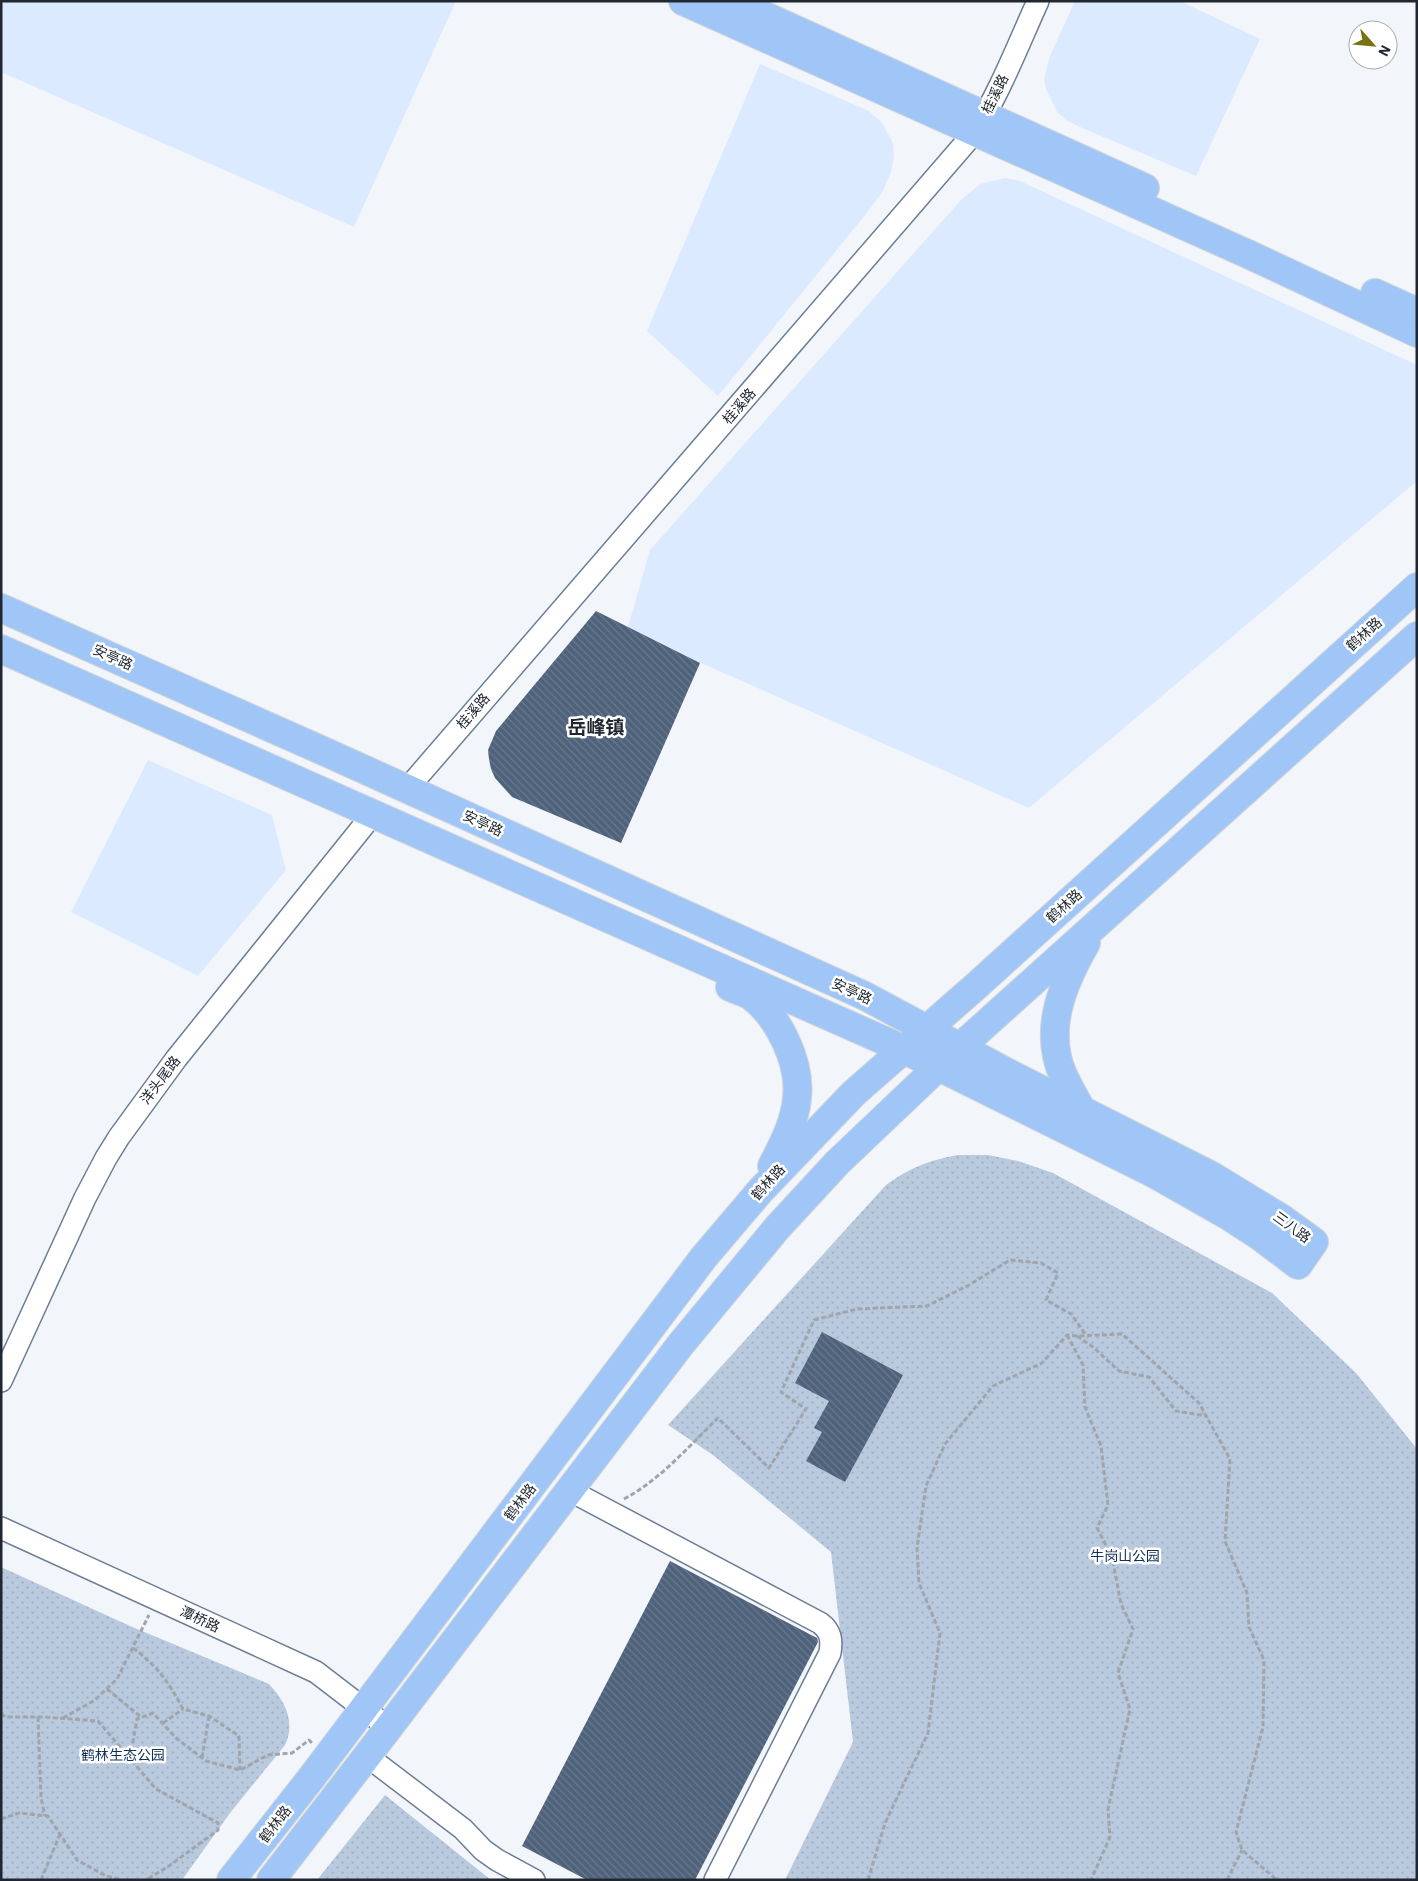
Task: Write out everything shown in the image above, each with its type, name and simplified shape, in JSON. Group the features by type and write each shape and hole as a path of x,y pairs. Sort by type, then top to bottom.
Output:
{"main road":[{"path":"683,1 979,124 1417,312"},
{"path":"732,1 979,124 1250,255 1417,333"},
{"name":"鹤林路","path":"231,1880 329,1754 704,1256 761,1190 854,1093 1417,587"},
{"name":"安亭路","path":"1,608 865,996 960,1047"},
{"path":"271,1880 681,1344 777,1228 837,1163 938,1067 1417,636"},
{"path":"1,649 592,910 903,1049 938,1067"},
{"path":"592,910 616,933 751,996 776,1024 783,1035 792,1057 798,1097 784,1143 761,1190"},
{"path":"1081,1109 1063,1074 1059,1060 1055,1031 1056,1014 1063,990 1074,965 1099,922"},
{"name":"三八路","path":"938,1067 1153,1173 1227,1215 1261,1237 1298,1265 1314,1242 1281,1218 1212,1176 960,1047"}],"street":[{"name":"桂溪路","path":"407,789 979,124 1038,1"},
{"name":"洋头尾路","path":"1,1381 85,1198 119,1137 176,1059 373,814"},
{"path":"569,1490 820,1622 828,1628 831,1636 830,1653 715,1880"},
{"name":"潭桥路","path":"1,1528 316,1672 389,1728"},
{"path":"367,1756 463,1829 483,1850 497,1860 534,1880"}],"path":[{"path":"606,1509 644,1488 666,1470 718,1418 769,1468 806,1409 781,1392 814,1320 857,1309 927,1306 969,1285 1010,1260 1041,1263 1058,1273 1046,1300 1072,1314 1086,1335"},
{"path":"1067,1335 1122,1334 1199,1403 1230,1459 1225,1541 1247,1593 1250,1627 1264,1660 1263,1727 1236,1832 1242,1850 1277,1880"},
{"path":"868,1880 885,1824 928,1733 940,1633 919,1583 917,1548 926,1486 945,1444 994,1386 1042,1363 1067,1335"},
{"path":"1067,1335 1083,1365 1085,1407 1101,1446 1108,1505 1096,1528 1112,1557 1121,1604 1133,1629 1118,1673 1130,1709 1108,1809 1110,1837 1091,1880"},
{"path":"1077,1336 1093,1347 1119,1371 1149,1377 1176,1411 1207,1417"},
{"path":"62,1718 95,1700 117,1679 149,1616 154,1598"},
{"path":"133,1648 152,1663 170,1684 183,1709 209,1716 239,1736 240,1770"},
{"path":"107,1689 141,1718"},
{"path":"163,1723 183,1709"},
{"path":"130,1758 137,1719 153,1713 176,1738 202,1758 240,1770 268,1755 292,1753 309,1740 329,1754"},
{"path":"1,1714 6,1717 62,1718 98,1722 156,1789 218,1823 218,1830 212,1835 146,1880"},
{"path":"202,1758 209,1716"},
{"path":"38,1717 40,1798 45,1816"},
{"path":"1,1819 19,1813 48,1816 77,1860 106,1876 122,1880"},
{"path":"41,1880 60,1834"},
{"path":"1227,1880 1242,1850"}],"shaded area":[{"path":"1,1 456,1 354,227 1,72"},
{"path":"1075,1 1180,1 1260,39 1196,176 1080,127 1066,120 1057,112 1046,89 1044,78 1050,56"},
{"path":"760,64 869,111 882,123 893,143 894,157 891,172 883,191 718,396 647,331"},
{"path":"1005,178 1020,181 1417,365 1417,481 1029,808 701,663 628,627 650,550 961,200 980,184"},
{"path":"148,760 272,815 286,870 198,976 71,912"}],"green space":[{"name":"牛岗山公园","path":"958,1155 988,1155 1018,1161 1053,1173 1272,1293 1356,1373 1417,1449 1417,1880 785,1880 853,1742 831,1552 713,1455 668,1425 886,1185 920,1166 938,1159"},
{"name":"鹤林生态公园","path":"1,1567 130,1626 269,1684 280,1697 289,1720 288,1736 285,1745 230,1813 182,1880 1,1880"},
{"path":"385,1795 491,1880 317,1880"}],"building":[{"path":"596,611 700,663 621,843 512,797 495,778 491,769 488,750 496,731"},
{"path":"822,1332 903,1375 845,1482 806,1461 822,1432 814,1428 829,1401 795,1383"},
{"path":"670,1561 817,1638 818,1642 695,1880 587,1880 522,1846"}],"district":[{"name":"岳峰镇","path":"596,727"}]}
